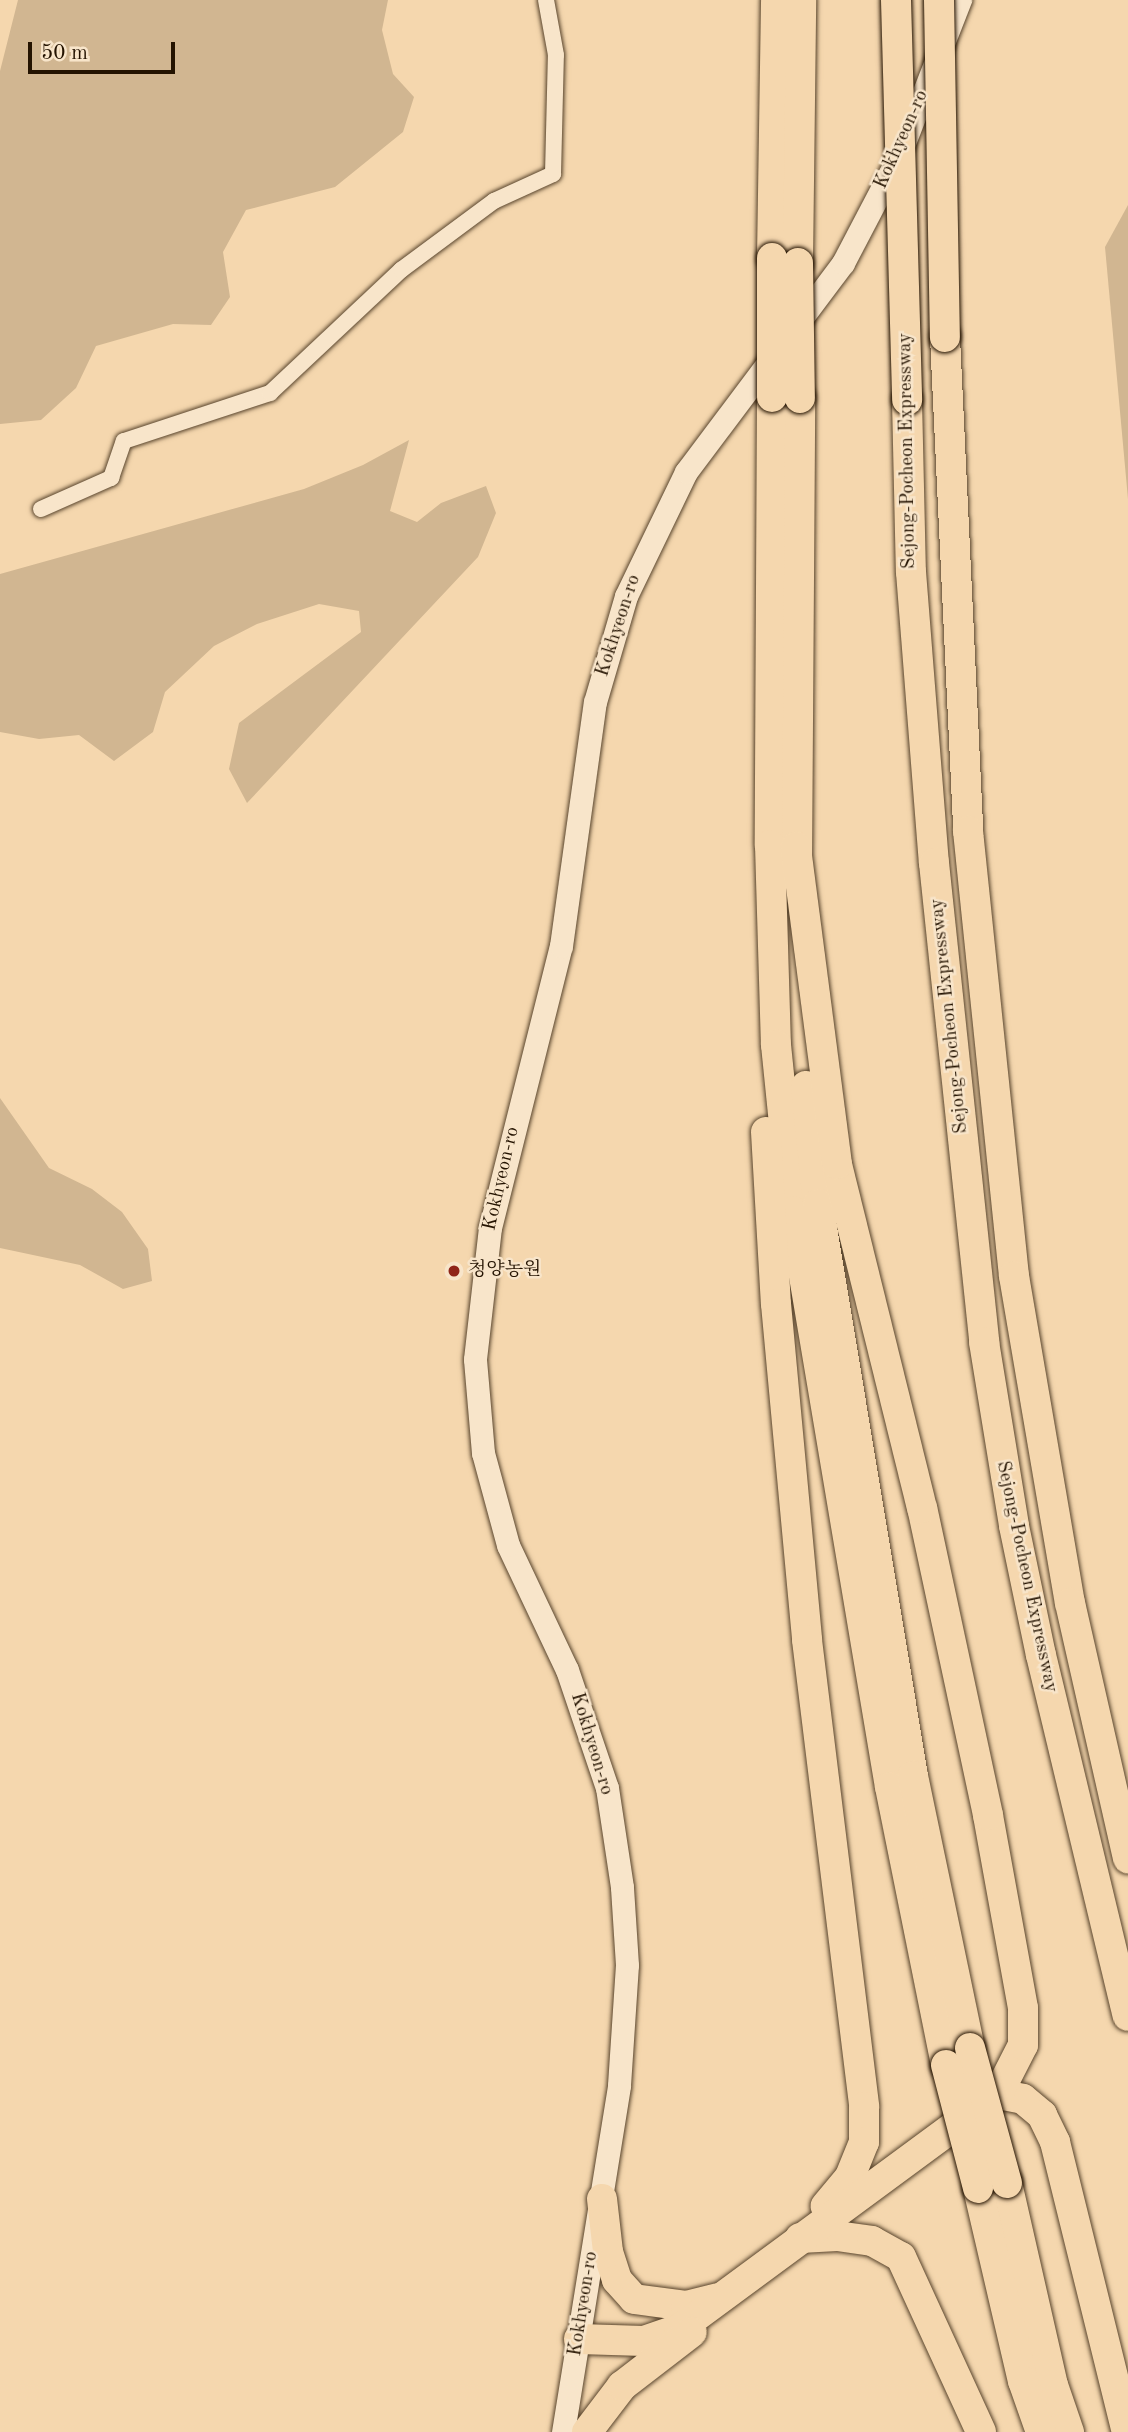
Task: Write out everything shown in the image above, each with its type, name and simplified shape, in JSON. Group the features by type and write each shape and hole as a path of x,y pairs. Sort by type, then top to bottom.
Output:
{"highway":[{"path":"776,0 785,261 783,846 818,1204 958,2057 993,2185 1069,2432"},
{"path":"785,261 800,0"},
{"name":"Sejong-Pocheon Expressway","path":"896,0 911,572 934,863 984,1342 1038,1642 1128,2016"},
{"name":"Sejong-Pocheon Expressway","path":"939,0 946,337 968,831 1009,1236 1042,1455 1128,1859"},
{"path":"579,2339 644,2341 679,2329 998,2094 1023,2045 1023,2008 988,1815 922,1508 837,1164 783,846"},
{"path":"783,846 761,1048 776,1304 807,1640 864,2119 864,2142 850,2177 800,2238"},
{"path":"998,2094 1023,2099 1042,2115 1055,2142 1127,2432"},
{"path":"993,2185 1023,2381 1041,2432"},
{"path":"602,2199 608,2252 617,2280 634,2299 686,2306 727,2295"},
{"path":"800,2238 838,2236 872,2241 901,2257 981,2432"},
{"path":"587,2432 622,2386 683,2342 727,2295"}],"main road":[{"name":"Kokhyeon-ro","path":"563,2432 602,2199 625,2028 627,1965 622,1886 607,1788 592,1735 508,1545 483,1453 475,1359 490,1228 561,946 595,702 626,596 686,472 843,263 898,158 960,0"}],"street":[{"path":"41,509 111,478 124,441 270,393 411,262 494,201 553,174 556,55 546,0"}],"shaded area":[{"path":"18,0 388,0 382,30 393,74 414,97 403,132 335,187 246,210 223,252 230,297 211,325 173,324 96,346 76,388 41,420 0,424 0,71"},
{"path":"1128,205 1128,499 1105,247"},
{"path":"409,440 390,511 417,522 441,503 486,486 496,513 478,557 247,803 229,769 239,723 361,632 359,611 319,604 257,624 214,646 165,692 153,732 114,761 79,735 39,739 0,732 0,574 304,489 363,465"},
{"path":"0,1098 49,1168 92,1189 122,1212 148,1249 152,1281 123,1289 80,1265 0,1248"}],"place":[{"name":"청양농원","path":"454,1271"}]}
